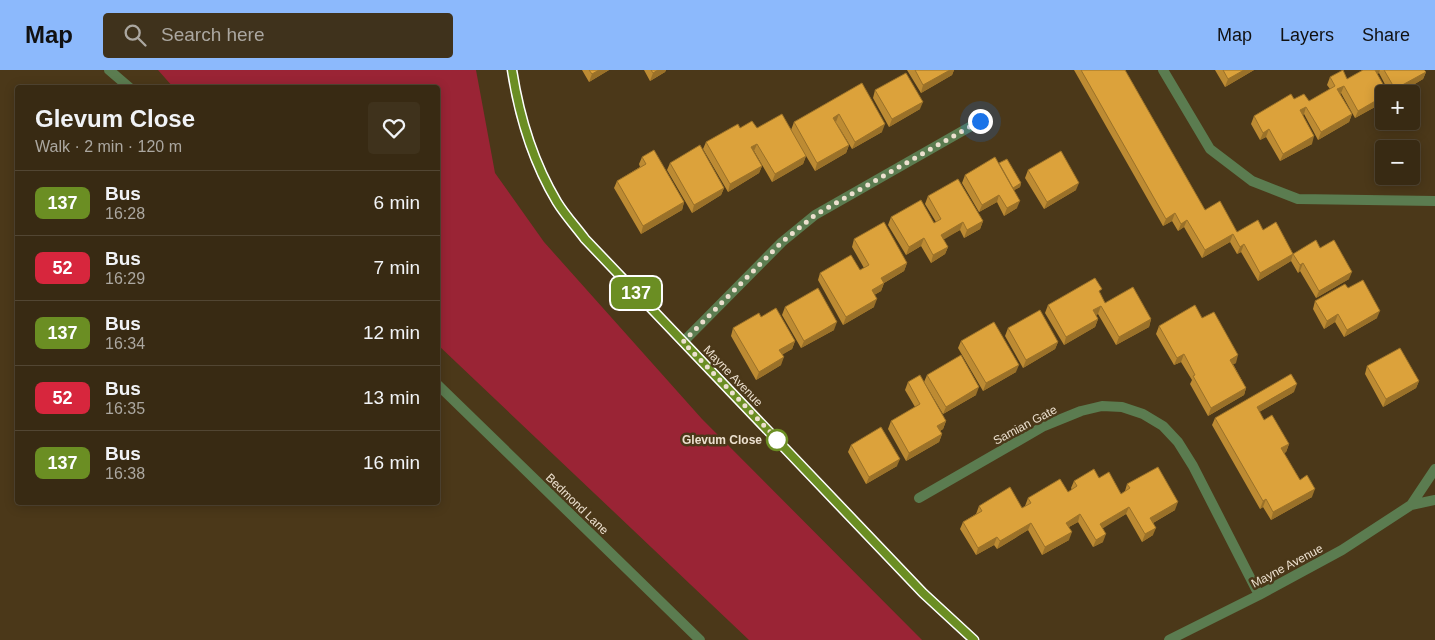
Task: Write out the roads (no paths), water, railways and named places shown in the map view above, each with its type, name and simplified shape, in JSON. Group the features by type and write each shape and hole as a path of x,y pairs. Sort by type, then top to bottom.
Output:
{"street":[{"path":"109,70 126,85"},
{"name":"Mayne Avenue","path":"512,70 517,100 536,162 557,203 585,239 923,593 974,640"},
{"path":"1164,70 1210,149 1252,181 1298,199 1435,201"},
{"path":"683,342 782,242 815,215 980,121"},
{"name":"Bedmond Lane","path":"440,387 700,640"},
{"name":"Samian Gate","path":"920,498 1044,426 1081,411 1102,406 1122,407 1143,414 1163,426 1178,442 1193,466 1259,595"},
{"name":"Mayne Avenue","path":"1169,640 1259,595 1342,550 1411,504 1435,469"},
{"name":"Mayne Avenue","path":"1411,504 1435,500"}],"place":[{"name":"Glevum Close","path":"777,440"}]}
